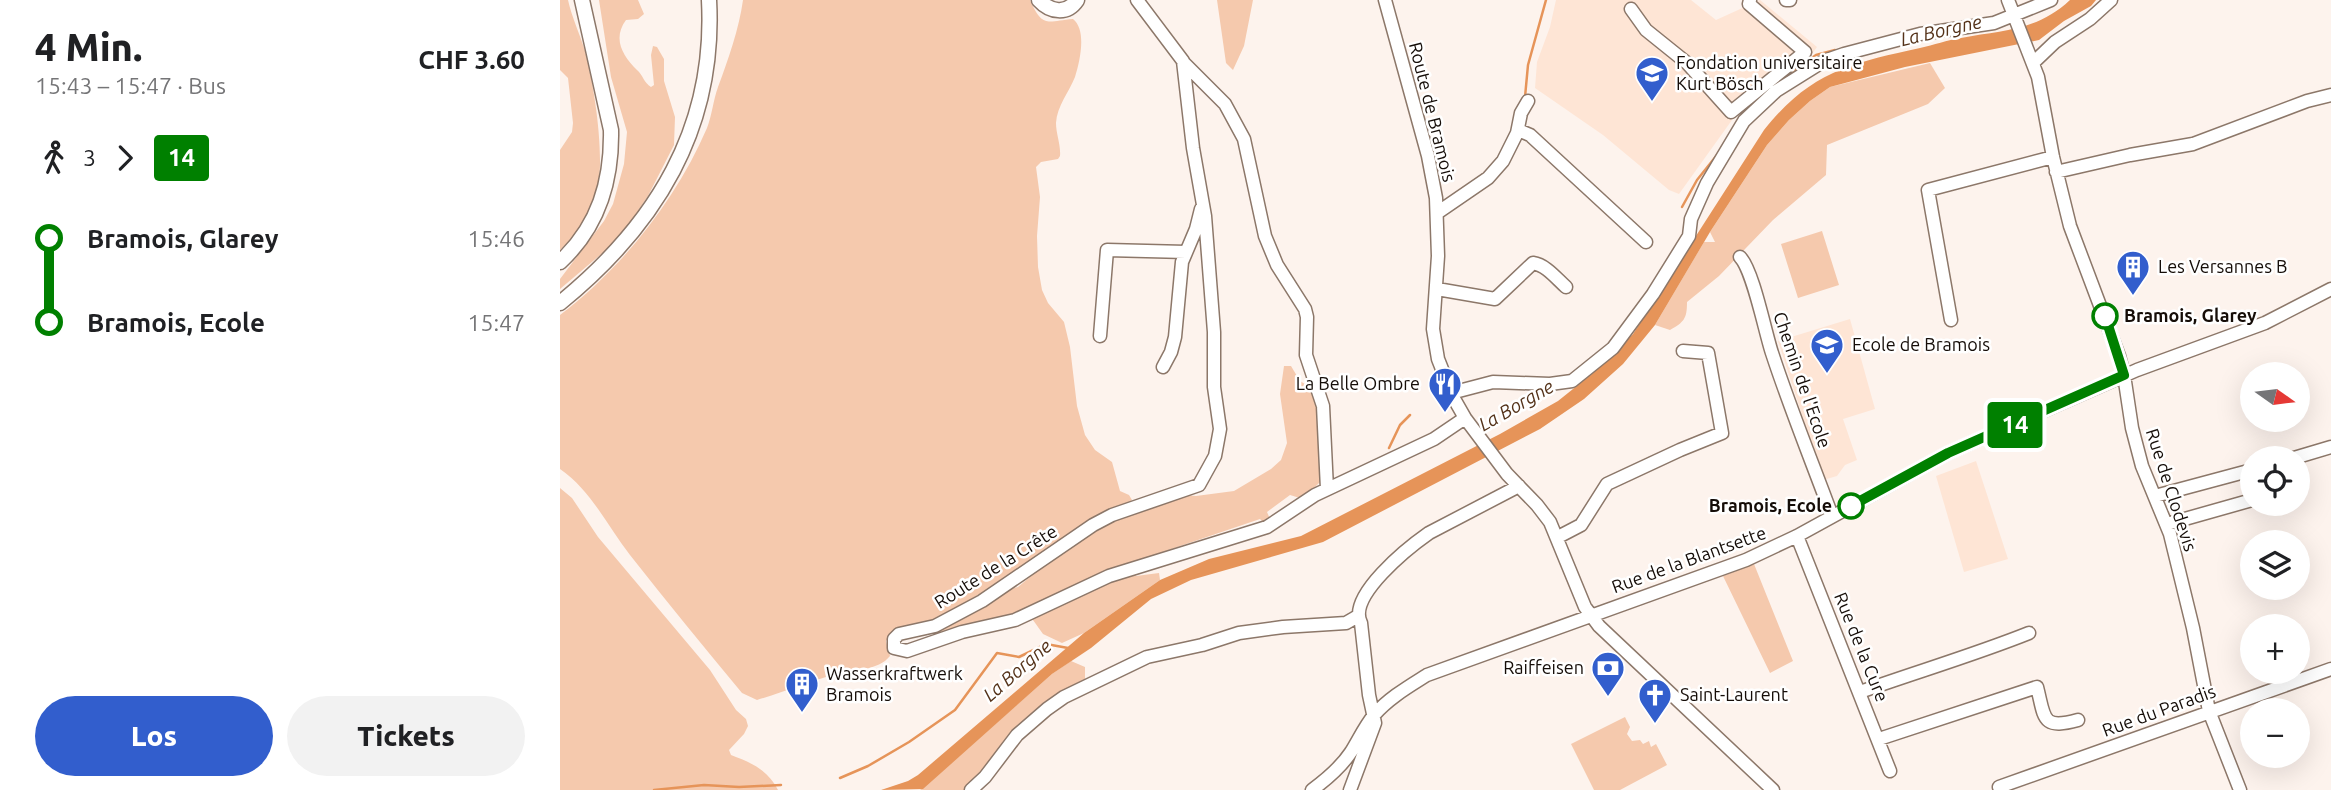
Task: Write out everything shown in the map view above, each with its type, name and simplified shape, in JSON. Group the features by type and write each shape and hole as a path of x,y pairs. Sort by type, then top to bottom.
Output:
{"main road":[{"path":"560,262 586,233 601,203 611,150 611,130 582,0"},
{"path":"560,303 603,266 631,236 658,199 676,165 688,136 702,85 708,43 709,0"},
{"path":"1039,0 1046,7 1064,10 1074,5 1077,0"}],"street":[{"path":"1137,0 1183,61 1225,104 1244,139 1265,236 1277,265 1305,309 1307,317 1306,355 1323,406 1327,489"},
{"name":"Route de Bramois","path":"1385,0 1428,156 1437,213 1434,341 1451,393 1465,418 1498,462 1537,505 1558,537 1581,598 1592,616 1612,639 1773,790"},
{"path":"1631,9 1646,30 1686,63 1731,112 1805,52 1749,4 1750,0"},
{"name":"Rue de Clodevis","path":"2008,0 2028,48 2042,95 2056,172 2070,226 2112,332 2124,375 2132,428 2142,466 2167,524 2209,711 2236,789"},
{"path":"1451,393 1493,383 1550,384 1572,381 1605,356 1653,294 1689,236 1691,219 1707,183 1744,121 1776,91 1824,61 1844,54 1920,34 1994,23 2015,17 2051,0"},
{"path":"2033,63 2055,42 2090,19 2111,0"},
{"name":"Route de la Crête","path":"1183,61 1186,103 1203,204 1214,332 1214,387 1220,429 1215,456 1202,482 1194,488 1112,515 1093,525 982,601 935,626 899,634 894,639 894,648 907,651 962,632 1015,620 1109,576 1266,527 1327,489 1434,439 1465,418"},
{"path":"2056,172 2193,144 2331,95"},
{"path":"1437,213 1489,178 1503,161 1518,130 1521,113 1528,102"},
{"path":"1518,130 1530,135 1646,242"},
{"path":"1951,320 1928,190 2053,157"},
{"name":"Route de la Crête","path":"1163,367 1175,337 1178,286 1186,252 1203,204"},
{"path":"1100,336 1107,250 1186,252"},
{"name":"Chemin de l'Ecole","path":"1740,257 1745,262 1773,354 1832,516"},
{"path":"1437,289 1495,299 1532,263 1544,267 1566,287"},
{"name":"Rue de la Blantsette","path":"1312,790 1337,770 1375,714 1402,690 1427,675 1707,576 1765,552 1948,453 2124,375 2265,323 2331,289"},
{"path":"1558,537 1581,524 1607,484 1722,433 1708,353 1683,351"},
{"path":"2310,453 2331,447"},
{"path":"2155,496 2240,473"},
{"path":"1350,790 1375,723 1358,617 1359,608 1381,576 1416,542 1519,486"},
{"path":"2167,524 2240,503"},
{"name":"Rue de la Cure","path":"1797,536 1890,771"},
{"path":"971,790 985,777 1017,735 1047,709 1064,697 1147,657 1238,634 1283,627 1346,623 1358,617"},
{"path":"1860,692 1981,652 2029,633"},
{"name":"Rue du Paradis","path":"1999,787 2331,669"},
{"path":"1879,739 2037,687 2045,717 2051,724 2059,725 2078,720"}],"shaded area":[{"path":"560,0 568,0 589,67 596,106 600,169 592,209 580,228 560,250 560,150 572,132 573,123 568,78 560,70"},
{"path":"599,0 638,0 644,14 638,19 626,20 620,34 621,47 627,59 651,87 654,85 651,55 653,46 657,47 664,59 664,81 675,117 674,145 648,196 619,239 560,289 560,279 604,221 613,204 624,164 627,132 611,77"},
{"path":"743,0 1030,0 1042,19 1051,22 1073,19 1077,24 1081,38 1079,63 1056,123 1060,156 1058,159 1041,162 1036,167 1040,197 1038,267 1042,290 1048,303 1064,322 1070,347 1077,406 1085,435 1095,450 1112,462 1120,491 1129,495 1132,500 1126,505 1098,515 1011,575 933,622 896,629 886,641 890,656 885,661 757,700 742,693 630,555 590,498 560,469 560,315 626,254 680,181 707,128 736,33"},
{"path":"1217,0 1253,0 1244,46 1233,70 1226,63"},
{"name":"Fondation universitaire Kurt Bösch","path":"1556,0 1691,0 1716,20 1760,0 1817,47 1812,54 1799,60 1737,113 1679,194 1669,190 1603,135 1535,88 1537,62 1550,27"},
{"path":"2070,0 2096,0 2039,40 1905,67 1830,87 1810,101 1767,145 1710,232 1655,325 1623,364 1584,399 1540,429 1323,542 1191,580 1151,599 1091,648 1052,674 923,789 881,790 918,775 1084,633 1160,580 1209,559 1301,536 1500,434 1558,401 1593,373 1633,334 1764,130 1781,110 1815,83 1852,65 1873,59 2032,24"},
{"path":"1930,63 1945,88 1928,104 1827,145 1826,175 1773,220 1719,276 1687,302 1682,322 1670,330 1655,325 1704,242 1715,242 1710,232 1767,145 1789,120 1830,87"},
{"path":"1822,231 1839,285 1798,298 1781,244"},
{"name":"Ecole de Bramois","path":"1850,319 1875,409 1843,419 1857,460 1845,465 1837,476 1823,480 1778,341"},
{"path":"1284,366 1291,366 1300,381 1313,389 1319,408 1321,481 1303,499 1290,495 1267,512 1270,519 1263,522 1260,519 1133,562 1132,568 1136,576 1159,573 1160,580 1084,633 1062,643 1043,634 1028,613 1014,613 947,633 924,629 998,592 1018,587 1056,555 1114,519 1183,495 1234,491 1271,469 1281,460 1287,443 1280,394"},
{"path":"1976,461 2008,559 1964,572 1936,476"},
{"path":"560,488 572,498 598,537 710,670 736,710 746,719 748,726 729,750 731,755 759,768 778,790 560,790"},
{"path":"1754,564 1793,661 1770,673 1723,576"},
{"path":"1071,661 1085,667 1085,688 1047,709 971,790 920,790 1052,674"},
{"path":"1625,717 1630,727 1627,734 1632,741 1640,740 1643,744 1649,741 1651,747 1656,744 1667,765 1620,790 1594,790 1571,744"}],"waterway":[{"path":"1525,97 1528,65 1546,0"},
{"path":"1779,81 1816,55 1835,50"},
{"path":"1744,114 1766,91"},
{"path":"1682,207 1697,180 1717,155"},
{"path":"1389,448 1400,425 1410,415"},
{"name":"La Borgne","path":"840,778 868,766 909,742 955,710 997,653 1019,657 1046,644 1068,648"},
{"path":"654,790 704,785 781,785"}],"bus line":[{"name":"14","path":"1851,506 1948,453 2124,375 2105,316"}],"place":[{"name":"Fondation universitaire Kurt Bösch","path":"1652,103"},
{"name":"Les Versannes B","path":"2133,297"},
{"name":"Bramois, Glarey","path":"2105,316"},
{"name":"Ecole de Bramois","path":"1827,375"},
{"name":"La Belle Ombre","path":"1445,414"},
{"name":"Bramois, Ecole","path":"1851,506"},
{"name":"Raiffeisen","path":"1608,698"},
{"name":"Wasserkraftwerk Bramois","path":"802,714"},
{"name":"Saint-Laurent","path":"1655,725"}]}
